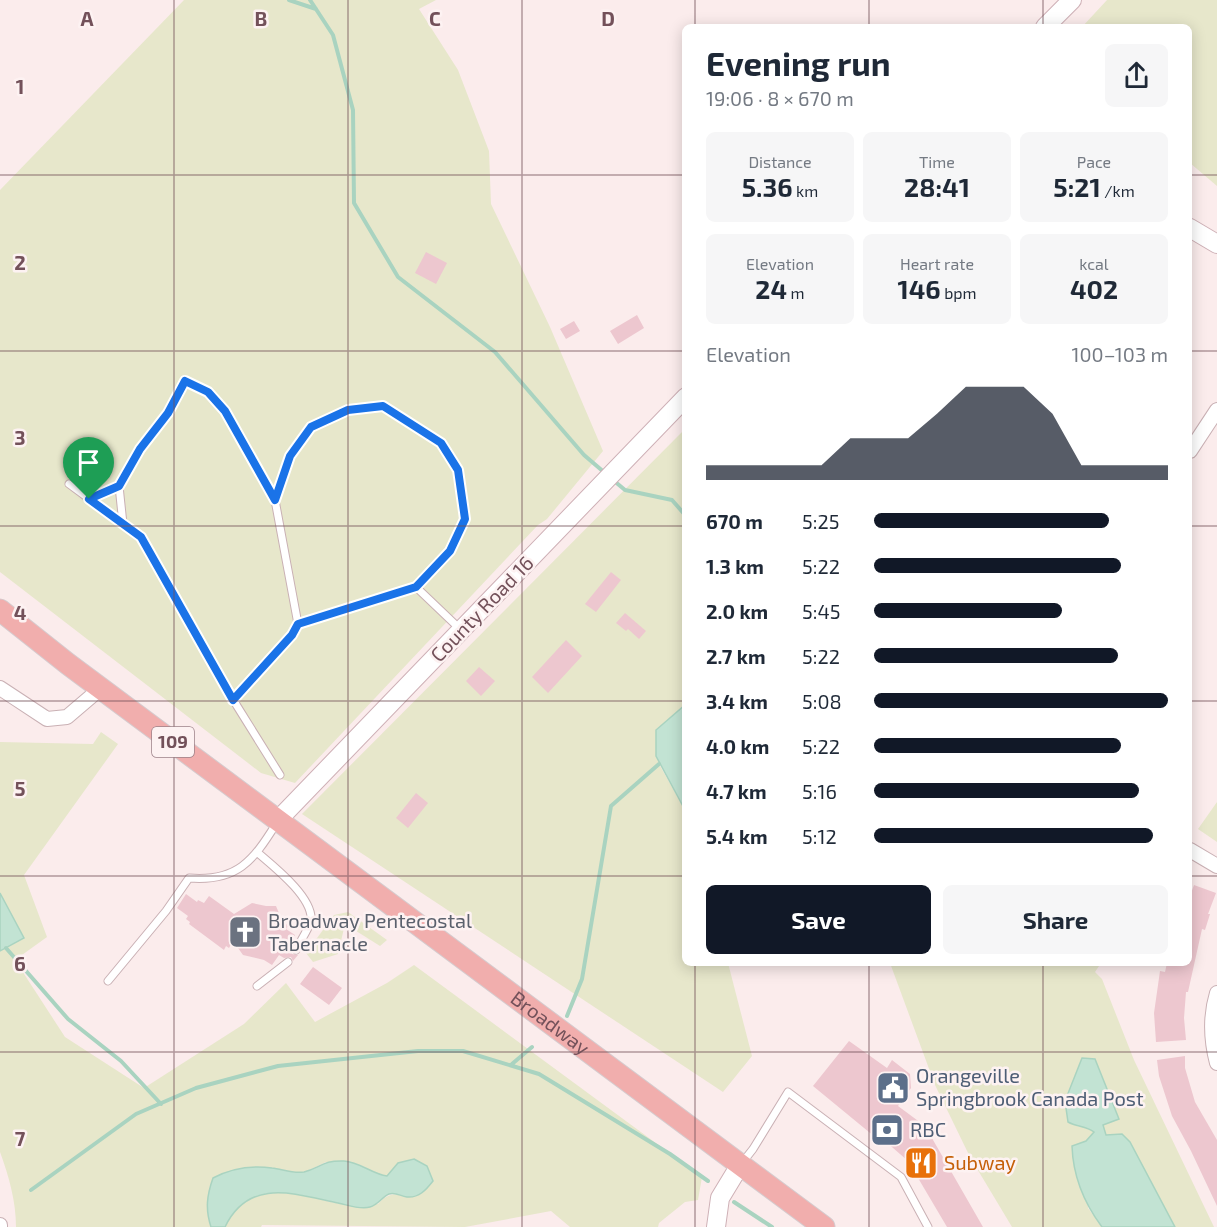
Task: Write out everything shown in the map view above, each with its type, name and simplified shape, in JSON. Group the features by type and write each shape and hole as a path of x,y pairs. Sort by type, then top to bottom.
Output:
{"main road":[{"path":"1048,24 1072,0"},
{"path":"1192,229 1217,244"},
{"name":"County Road 16","path":"278,820 682,401"},
{"name":"109","path":"0,610 278,820"},
{"name":"Broadway","path":"278,820 824,1227"},
{"path":"716,1227 720,1198 740,1165"}],"street":[{"path":"1192,448 1217,410"},
{"path":"0,688 47,718 67,717 101,688"},
{"path":"1192,851 1217,866"},
{"path":"1217,993 1213,1007 1212,1043 1217,1063"}],"lane":[{"path":"123,524 119,486 140,449 168,413 185,381 208,392 225,411 275,500 298,624 292,635 233,700"},
{"path":"275,500 290,456 311,427 348,410 383,406 441,443 458,470 465,519 450,551 416,587 298,624"},
{"path":"69,484 141,537 233,700 280,775"},
{"path":"89,499 119,486"},
{"path":"416,587 462,631"},
{"path":"108,981 166,911 189,878 208,879 240,869 258,853 278,820"},
{"path":"258,853 293,884 308,906 311,920 296,950"},
{"path":"257,986 288,962"},
{"path":"740,1165 753,1149 788,1092 901,1177 928,1227"}],"shaded area":[{"path":"184,0 436,0 419,9 458,70 489,151 491,204 550,327 603,451 547,519 538,525 295,783 261,773 0,572 0,190"},
{"path":"1107,0 1217,0 1217,186 1192,165 1192,24 1085,24"},
{"path":"682,432 682,708 656,730 659,764 682,805 682,966 729,966 752,1056 723,1092 302,814"},
{"path":"682,708 682,804 656,756 656,730"},
{"path":"101,732 118,744 24,875 47,937 15,960 65,1037 144,1088 244,1024 286,983 315,1022 387,983 414,965 702,1177 698,1200 685,1202 659,1223 658,1227 570,1227 551,1211 465,1227 262,1225 261,1227 225,1227 232,1214 241,1205 262,1195 274,1193 313,1196 331,1202 348,1204 378,1204 392,1195 409,1197 398,1163 387,1176 377,1174 363,1166 326,1162 305,1172 272,1168 213,1178 208,1202 211,1227 16,1227 11,1189 0,1152 0,951 24,938 0,893 0,742 93,744"},
{"path":"1217,802 1217,842 1198,829"},
{"path":"0,893 24,938 0,951"},
{"path":"348,912 387,940 380,946 345,924 338,954 313,962 306,953 334,915"},
{"path":"891,966 1099,966 1095,972 1102,979 1134,1060 1214,1227 1175,1227 1130,1142 1121,1134 1106,1135 1103,1125 1119,1119 1077,1127 1088,1127 1095,1132 1086,1141 1088,1208 1102,1227 1012,1227 970,1157 935,1085"},
{"path":"1082,1058 1095,1059 1119,1119 1103,1125 1106,1135 1122,1134 1130,1142 1175,1227 1102,1227 1090,1209 1077,1179 1072,1146 1086,1141 1094,1132 1068,1122 1065,1101"},
{"path":"414,1159 427,1166 433,1181 419,1195 407,1197 389,1194 373,1206 362,1208 290,1193 260,1195 247,1201 235,1211 225,1227 211,1227 207,1208 211,1184 213,1178 227,1172 256,1167 304,1172 331,1162 344,1161 387,1176 398,1163"}],"building":[{"path":"426,252 447,263 436,284 415,273"},
{"path":"637,315 644,328 618,344 610,331"},
{"path":"574,321 580,331 566,339 560,329"},
{"path":"611,572 621,580 596,612 585,604"},
{"path":"625,613 646,631 639,639 628,629 626,631 616,623"},
{"path":"566,640 582,656 548,693 532,677"},
{"path":"479,667 495,681 481,696 466,681"},
{"path":"416,793 428,803 408,828 396,818"},
{"path":"1194,885 1216,893 1205,930 1202,929 1188,992 1186,992 1184,1018 1186,1040 1156,1042 1154,1013 1160,971 1165,972 1166,966 1192,966 1192,890"},
{"name":"Broadway Pentecostal Tabernacle","path":"186,894 197,902 198,900 204,903 209,896 234,914 252,903 276,906 281,918 288,926 286,929 295,935 288,945 291,947 292,954 298,955 293,961 291,957 284,958 279,955 272,965 264,960 243,955 233,941 229,948 226,946 224,950 189,924 190,922 186,919 188,916 177,908"},
{"path":"313,967 342,988 329,1005 300,984"},
{"path":"849,1041 887,1068 892,1060 910,1074 911,1088 898,1106 925,1126 983,1227 947,1227 908,1161 877,1134 875,1137 813,1086"},
{"path":"1185,1056 1185,1068 1195,1102 1217,1140 1217,1206 1172,1116 1159,1076 1157,1060"}],"waterway":[{"path":"289,0 316,9"},
{"path":"310,0 333,35 353,110 354,203 398,277 495,352 584,455 605,473"},
{"path":"613,480 625,490 672,500 682,511"},
{"path":"567,1016 582,979 611,806 659,764"},
{"path":"6,948 68,1019 121,1061 161,1104"},
{"path":"512,1064 532,1047"},
{"path":"31,1190 136,1114 196,1088 278,1066 418,1051 463,1051 539,1074 670,1154 708,1181"},
{"path":"734,1202 772,1227"}],"place":[{"name":"Broadway Pentecostal Tabernacle","path":"245,932"},
{"name":"Orangeville Springbrook Canada Post","path":"893,1088"},
{"name":"RBC","path":"887,1130"},
{"name":"Subway","path":"921,1163"}],"route":[{"path":"185,381 208,392 225,411 275,500 290,456 311,427 348,410 383,406 441,443 458,470 465,519 450,551 416,587 298,624 292,635 233,700 141,537 89,499 119,486 140,449 168,413 185,381"}]}
